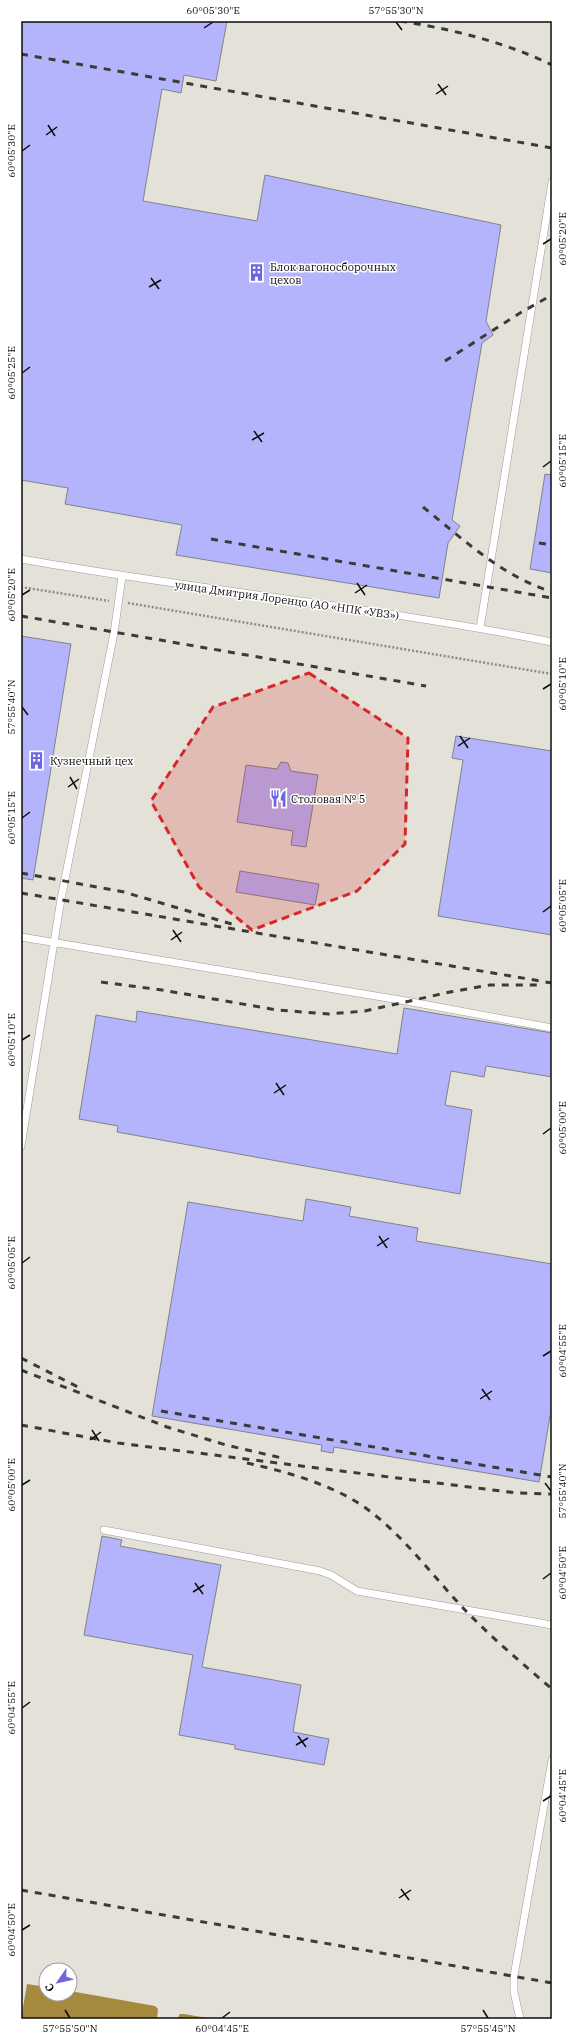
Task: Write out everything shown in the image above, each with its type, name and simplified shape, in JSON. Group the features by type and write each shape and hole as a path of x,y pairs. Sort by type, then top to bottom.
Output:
{"lane":[{"path":"480,628 552,182"},
{"name":"улица Дмитрия Лоренцо (АО «НПК «УВЗ»)","path":"21,560 122,577 480,628 552,642"},
{"path":"21,1146 61,899 122,577"},
{"path":"21,937 552,1028"},
{"path":"104,1530 320,1571 331,1575 357,1591 552,1625"},
{"path":"520,2019 514,1992 514,1976 552,1760"}],"path":[{"path":"21,587 552,674"}],"highlighted area":[{"path":"309,673 408,738 405,844 357,891 252,930 199,887 151,801 213,707"}],"shaded area":[{"path":"27,1984 38,1986 38,2002 78,2002 78,1992 155,2006 158,2009 157,2019 21,2019"},
{"path":"180,2014 184,2014 213,2019 177,2019"}],"building":[{"name":"Блок вагоносборочных цехов","path":"21,21 227,21 216,81 184,75 181,93 162,89 143,201 257,221 265,175 501,225 486,321 493,335 482,343 452,520 460,526 448,543 439,598 176,555 182,525 65,504 68,488 21,480"},
{"path":"545,474 552,475 552,573 530,569"},
{"name":"Кузнечный цех","path":"21,636 71,644 33,880 21,878"},
{"path":"456,736 552,751 552,935 438,916 463,760 452,758"},
{"name":"Столовая № 5","path":"281,762 288,763 291,771 318,775 306,847 291,845 293,831 237,822 246,765 277,769"},
{"path":"240,871 319,884 315,905 236,892"},
{"path":"404,1008 552,1033 552,1077 486,1066 484,1077 451,1071 445,1105 472,1110 460,1194 117,1132 118,1126 79,1119 96,1015 136,1022 137,1011 397,1054"},
{"path":"306,1199 351,1207 349,1216 418,1228 416,1241 552,1264 552,1416 550,1416 539,1482 334,1447 333,1453 321,1451 322,1445 152,1416 188,1202 303,1221"},
{"path":"102,1536 122,1540 120,1546 221,1565 202,1667 301,1685 293,1732 329,1739 324,1765 235,1749 235,1745 179,1735 193,1655 84,1635"}],"railway":[{"path":"400,21 478,37 516,50 552,65"},
{"path":"21,54 552,148"},
{"path":"445,361 520,313 552,295"},
{"path":"423,507 500,567 517,577 552,592"},
{"path":"211,539 552,598"},
{"path":"539,543 552,545"},
{"path":"21,616 426,686"},
{"path":"21,873 124,892 235,925"},
{"path":"21,893 552,983"},
{"path":"101,982 162,990 277,1010 329,1014 365,1011 450,992 490,985 540,985"},
{"path":"21,1358 78,1387"},
{"path":"21,1370 167,1427 226,1445 282,1458"},
{"path":"161,1411 552,1477"},
{"path":"21,1425 118,1443 517,1493 552,1494"},
{"path":"247,1463 289,1474 330,1488 355,1501 371,1512 400,1538 477,1622 552,1689"},
{"path":"21,1890 552,1983"}],"place":[{"name":"Блок вагоносборочных цехов","path":"257,273"},
{"name":"Кузнечный цех","path":"37,761"},
{"name":"Столовая № 5","path":"278,799"}]}
